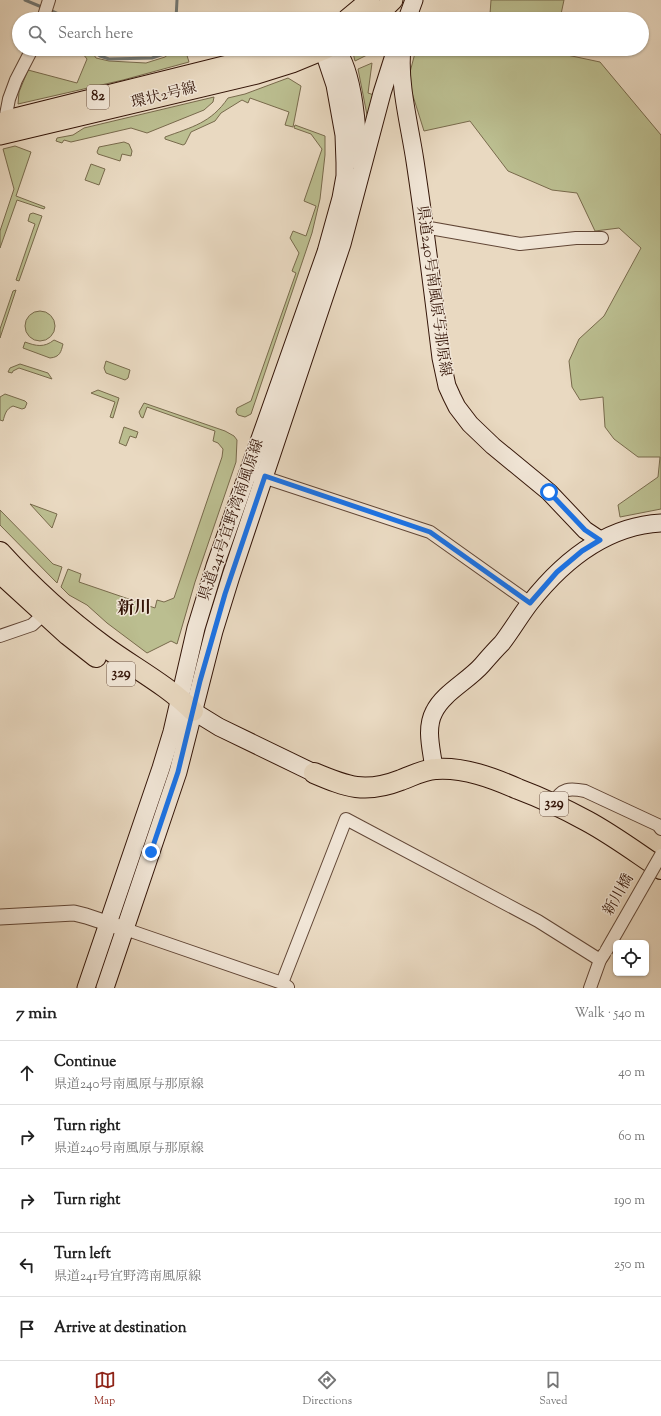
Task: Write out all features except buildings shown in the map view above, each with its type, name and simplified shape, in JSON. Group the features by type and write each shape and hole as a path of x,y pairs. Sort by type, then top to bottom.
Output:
{"highway":[{"name":"329","path":"0,552 38,590 78,625 183,706"},
{"name":"329","path":"0,573 68,635 107,665 183,706"},
{"name":"329","path":"314,773 343,785 368,788 392,784 434,769 461,770 478,774 553,803 589,822 661,869"}],"main road":[{"path":"355,12 370,0"},
{"path":"381,12 393,0"},
{"name":"環状2号線","path":"2,126 260,56"},
{"name":"環状2号線","path":"2,126 257,74 310,56"},
{"name":"県道241号宜野湾南風原線","path":"105,988 178,772 183,706 198,622 215,566 326,252 343,190 345,163 344,135 336,85 329,56"},
{"path":"339,56 342,58 346,70 356,117 358,148 357,185"},
{"path":"357,185 394,56"},
{"name":"県道240号南風原与那原線","path":"402,56 405,99 441,358 452,397 463,415 478,432 544,488 585,530 600,540"},
{"path":"382,93 386,90 394,89 402,93 405,99"},
{"name":"県道241号宜野湾南風原線","path":"86,988 161,768 225,594 265,476 342,244 354,203 357,185"},
{"path":"434,769 430,739 430,726 434,711 444,698 478,669 502,642 530,603 557,572 582,551 621,530 636,526 661,523"},
{"path":"183,706 219,727 314,773"}],"street":[{"path":"45,12 49,1"},
{"path":"2,126 16,80 28,56"},
{"path":"424,227 520,244 576,238 602,238"},
{"path":"248,473 265,476 430,532 530,603"},
{"path":"0,636 32,625 44,614"},
{"path":"553,803 556,797 564,790 573,789 585,791 658,825 661,829"},
{"path":"0,917 74,913 125,929 286,985 346,819 603,956"},
{"name":"新川橋","path":"590,988 603,956 661,855"}],"green space":[{"path":"491,0 564,0 561,12 490,12"},
{"path":"85,56 95,56 96,58 109,61 146,63 166,56 187,56 189,62 123,80 18,104 19,92 28,70 77,83 87,59"},
{"path":"354,56 365,56 355,61"},
{"path":"414,56 572,56 600,62 661,135 661,509 620,517 618,505 658,477 660,457 638,457 614,439 605,427 603,397 580,400 572,387 569,361 579,339 604,316 641,248 619,228 595,231 577,193 552,190 508,171 470,121 424,131 408,80"},
{"path":"372,63 368,93 377,96 368,120 358,69"},
{"path":"288,78 301,86 293,127 285,125 289,112 250,98 248,103 242,100 221,113 215,121 191,132 183,145 165,139 165,137 192,127 208,119 228,98 245,94"},
{"path":"214,97 213,102 204,110 147,133 131,128 71,142 64,140 62,143 56,141 57,138 73,135 84,128"},
{"path":"295,125 325,136 325,155 320,199 312,233 251,414 245,417 238,415 236,412 237,408 251,401 296,273 292,271 299,253 290,238 293,231 306,236 316,206 304,201 322,149 311,134 294,128"},
{"path":"124,142 129,144 132,151 131,156 122,154 120,161 98,154 97,152 99,147"},
{"path":"15,146 31,152 16,196 45,207 44,209 17,200 0,248 0,231 14,189 3,149"},
{"path":"91,164 105,169 99,185 85,180"},
{"path":"33,213 42,216 19,281 16,280 35,224 28,221 30,214"},
{"path":"16,290 0,338 0,329 13,291"},
{"path":"40,311 51,315 55,326 51,337 40,341 29,337 25,326 29,315"},
{"path":"54,340 63,344 60,354 56,357 50,358 23,348 25,342 40,346"},
{"path":"106,361 130,370 128,378 125,380 106,373 104,368"},
{"path":"20,364 48,373 52,379 19,368 12,373 8,372 10,368"},
{"path":"98,390 119,398 113,418 110,417 115,402 91,393"},
{"path":"5,394 27,403 25,408 22,409 13,406 7,410 3,421 0,420 0,397"},
{"path":"144,403 225,431 234,436 237,440 236,462 195,582 177,644 171,641 147,653 107,623 87,605 69,595 61,587 68,569 81,574 79,582 155,608 157,600 164,602 174,598 222,457 223,449 218,443 213,441 215,431 147,407 143,418 141,417 139,412"},
{"path":"124,427 138,432 136,438 130,436 126,446 119,443"},
{"path":"30,504 57,514 52,528"},
{"path":"0,510 53,564 62,567 57,583 0,525"}],"waterway":[{"path":"25,0 44,8"},
{"path":"176,12 177,0"},
{"path":"50,10 54,12"},
{"path":"100,56 109,59 152,58 158,56"}],"district":[{"name":"新川","path":"134,609"}],"route":[{"path":"151,852 178,772 192,711 230,576 265,476 430,532 530,603 557,572 582,551 600,540 585,530 549,492"}]}
